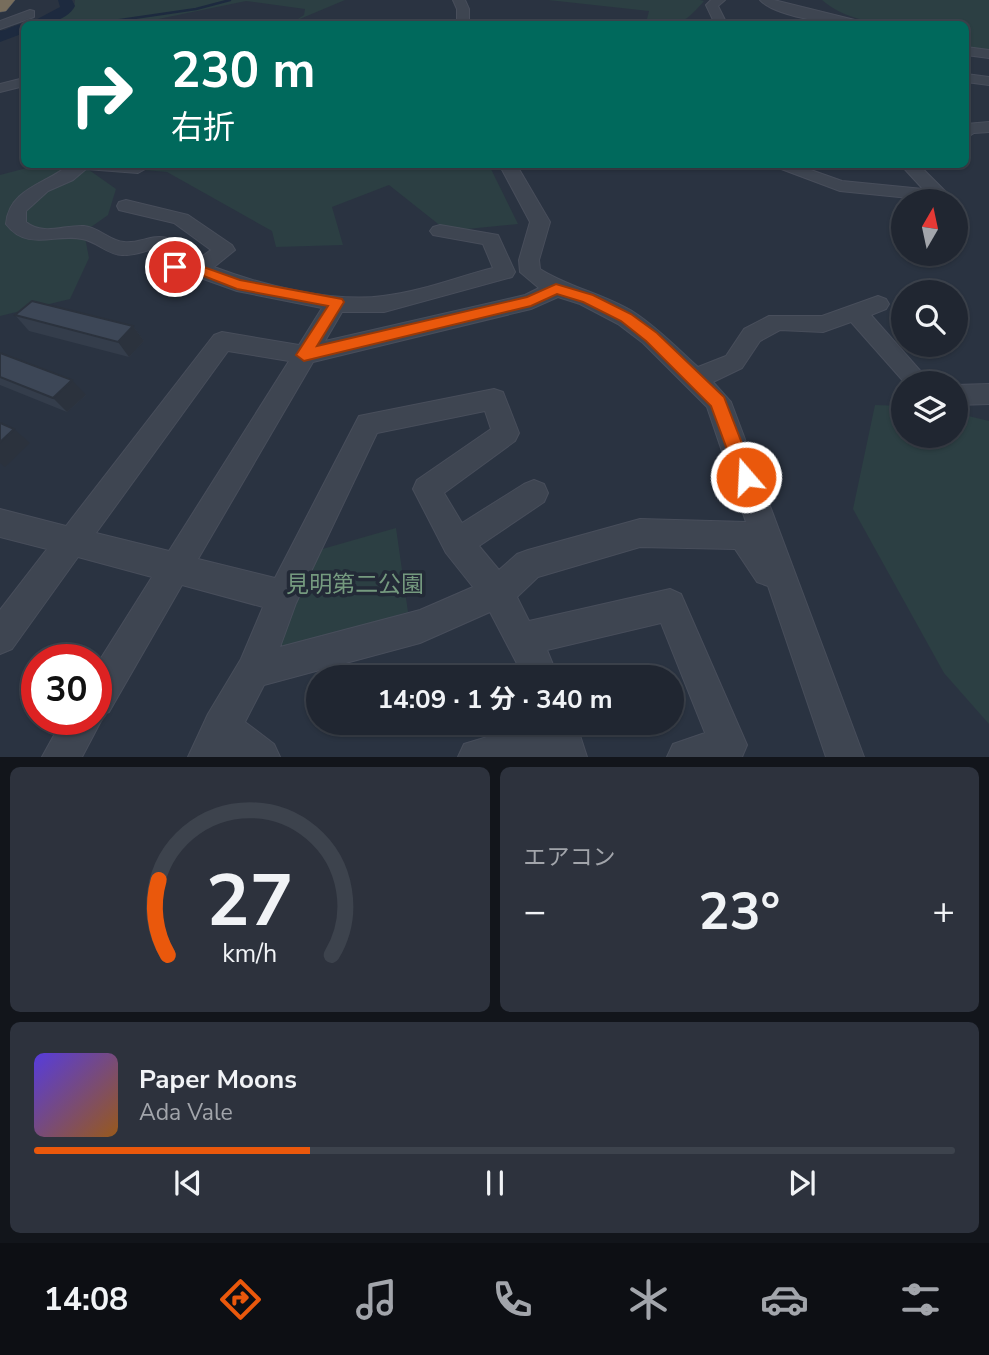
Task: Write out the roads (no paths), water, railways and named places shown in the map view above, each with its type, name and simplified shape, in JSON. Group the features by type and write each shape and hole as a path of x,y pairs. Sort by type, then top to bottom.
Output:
{"street":[{"path":"459,0 463,9 463,21"},
{"path":"719,0 712,5 720,21"},
{"path":"766,0 783,10 851,21"},
{"path":"0,25 30,14"},
{"path":"969,51 989,54"},
{"path":"969,78 989,80"},
{"path":"0,88 21,83"},
{"path":"969,113 987,127"},
{"path":"969,129 987,127"},
{"path":"76,168 67,176 42,187 17,209 16,224 25,231 42,236 84,232 122,248 160,242 175,267 198,269 237,284 349,306 384,304 505,272 491,239 440,231"},
{"path":"509,168 540,222 529,260 530,272 556,289 588,299 626,318 651,337 718,402 845,757"},
{"path":"788,168 840,186 941,196 912,168"},
{"path":"126,206 181,219 225,250 198,269"},
{"path":"0,637 222,341 304,355 531,301 556,289"},
{"path":"112,673 337,302"},
{"path":"695,379 734,362 752,335 777,322 823,324 867,308 911,371"},
{"path":"968,395 989,394"},
{"path":"261,757 214,742 253,671 283,596 368,424 494,399 506,433 427,489 457,543 498,593 520,640 530,649 536,665"},
{"path":"457,543 534,493"},
{"path":"0,523 283,596"},
{"path":"253,671 420,626 498,593 528,565 600,542 640,533 743,535 752,545 796,620"},
{"path":"520,640 670,605 728,745 686,757"},
{"path":"61,757 74,735"},
{"path":"477,757 563,738"}],"waterway":[{"path":"42,21 66,10 68,6 65,0"},
{"path":"114,21 196,9 230,0"},
{"path":"0,37 21,29"},
{"path":"0,32 17,30"}],"park label":[{"name":"見明第二公園","path":"355,584"}]}
